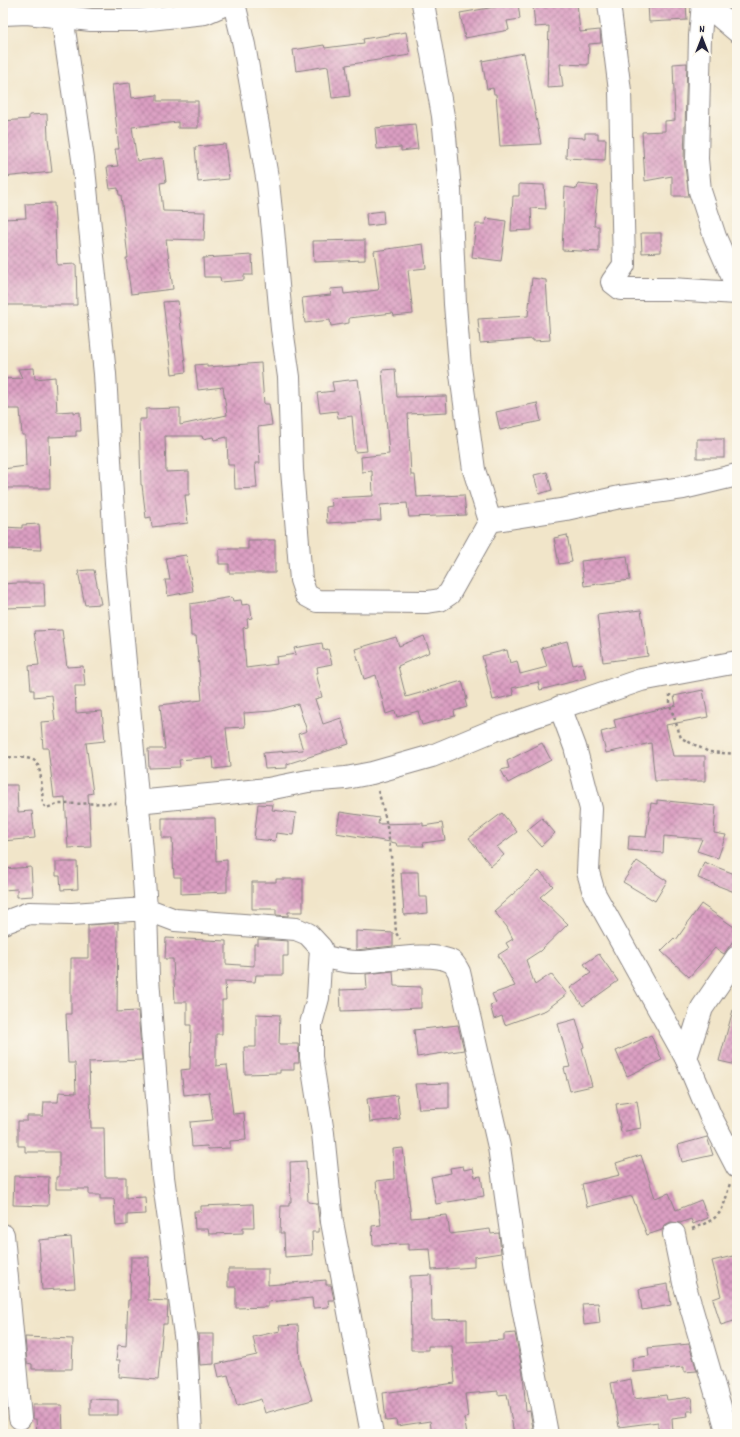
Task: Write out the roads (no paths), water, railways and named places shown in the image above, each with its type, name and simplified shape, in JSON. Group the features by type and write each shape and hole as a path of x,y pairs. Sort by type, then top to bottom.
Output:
{"street":[{"path":"3,14 27,13 91,20 181,17 205,13 228,3"},
{"path":"234,3 244,45 268,183 274,230 282,330 289,377 292,470 301,580 306,595 317,601 427,602 440,600 449,594 490,521 474,470 460,366 455,304 450,190 443,116 423,3"},
{"path":"609,3 620,91 624,265 612,282 621,289 670,289 737,293"},
{"path":"704,3 737,31"},
{"path":"704,3 700,36 697,159 700,191 715,237 737,287"},
{"path":"62,16 83,159 105,374 116,556 146,909 148,978 163,1177 186,1342 191,1434"},
{"path":"490,521 566,509 620,497 683,488 737,474"},
{"path":"137,802 268,789 308,781 346,778 372,773 432,756 492,731 641,680 665,674 737,662"},
{"path":"560,707 575,747 591,809 588,872 594,893 686,1058 710,1114 736,1165"},
{"path":"3,923 29,913 72,914 146,909 175,920 296,929 308,934 321,948 318,998 311,1024 312,1057 322,1126 332,1222 372,1434"},
{"path":"321,956 340,961 359,962 413,957 442,958 453,963 459,972 499,1147 518,1282 547,1434"},
{"path":"686,1058 702,1008 737,957"},
{"path":"674,1234 684,1283 728,1434"},
{"path":"3,1235 20,1418"}]}
